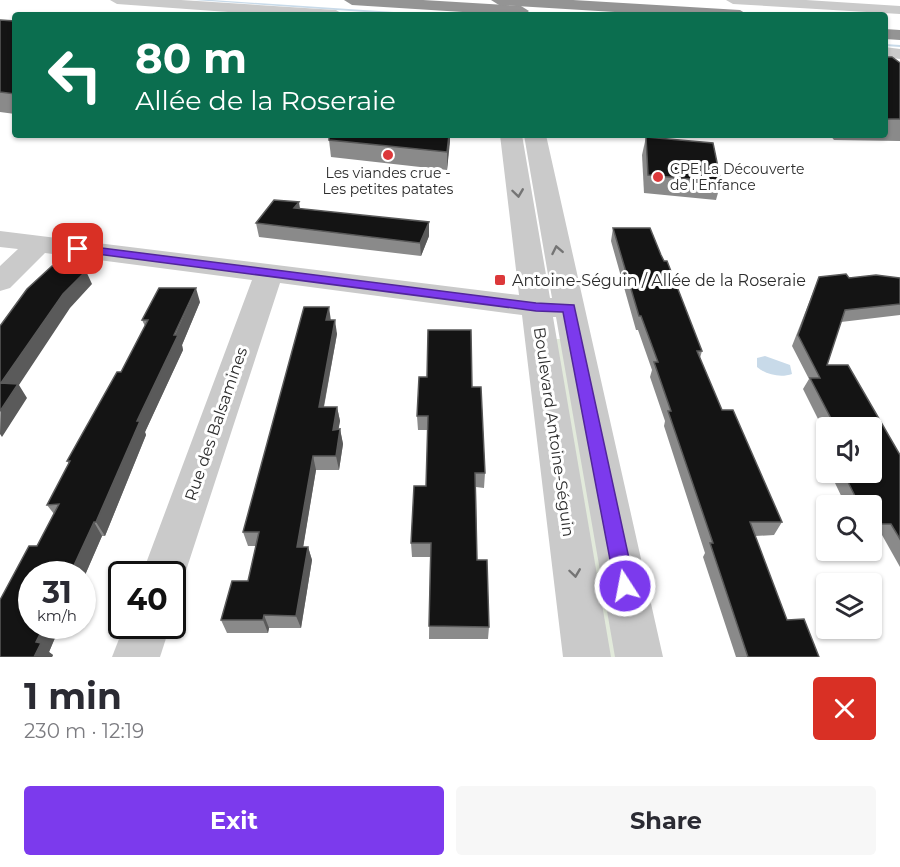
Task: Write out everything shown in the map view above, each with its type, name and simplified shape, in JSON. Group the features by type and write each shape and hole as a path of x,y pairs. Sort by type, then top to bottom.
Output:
{"highway":[{"path":"352,0 538,12"},
{"path":"499,0 692,12"}],"street":[{"path":"117,0 292,12"},
{"path":"733,0 900,10"},
{"name":"Boulevard Antoine-Séguin","path":"524,146 552,308 587,657"},
{"path":"0,239 552,308"},
{"path":"0,282 39,244"},
{"name":"Rue des Balsamines","path":"168,561 268,273"},
{"name":"Boulevard Antoine-Séguin","path":"552,308 639,657"},
{"path":"136,657 142,639"}],"green space":[{"path":"550,339 566,339 624,657 601,657"}],"water":[{"path":"765,356 790,365 792,374 778,376 761,370 757,367 757,358"}],"building":[{"path":"0,20 12,21 12,94 0,92"},
{"path":"888,57 900,63 900,119 888,119"},
{"path":"329,138 449,138 447,152 329,140"},
{"path":"646,138 713,143 721,182 648,175"},
{"path":"274,200 299,202 294,208 429,222 420,243 256,223"},
{"path":"613,228 650,228 664,261 667,261 702,351 697,351 722,410 733,410 782,522 750,522 787,620 804,619 819,657 748,657 710,543 713,543 668,411 671,411 654,362 658,362 641,316 639,316"},
{"path":"52,266 86,271 63,294 1,383 18,384 0,411 0,326 27,289"},
{"path":"846,274 849,278 876,275 900,278 900,304 845,310 827,365 848,365 878,417 830,417 810,378 820,378 798,335 819,277"},
{"path":"159,288 196,288 174,335 178,335 137,421 140,421 96,522 76,561 21,561 29,546 37,546 59,504 47,505 70,461 67,461 117,372 121,372 148,320 142,320"},
{"path":"304,307 329,307 326,320 335,320 319,407 337,407 333,430 340,429 336,456 313,456 297,547 308,547 296,616 264,615 263,620 221,620 232,581 248,581 259,532 243,532"},
{"path":"428,330 471,330 472,387 481,387 485,473 475,473 477,560 487,560 489,627 429,626 431,543 411,543 414,486 426,486 428,416 417,416 419,377 427,377"},
{"path":"882,424 900,455 900,539 891,524 882,524 882,495 854,495 848,483 882,483"},
{"path":"18,566 18,639 38,639 36,642 41,643 34,657 0,657 0,600"}],"waterway":[{"path":"196,0 378,12"},
{"path":"888,45 900,46"}],"place":[{"name":"Les viandes crue - Les petites patates","path":"388,155"},
{"name":"CPE La Découverte de l'Enfance","path":"658,177"},
{"name":"Antoine-Séguin / Allée de la Roseraie","path":"500,280"}],"route":[{"path":"78,249 536,307 569,308 625,586"}]}
